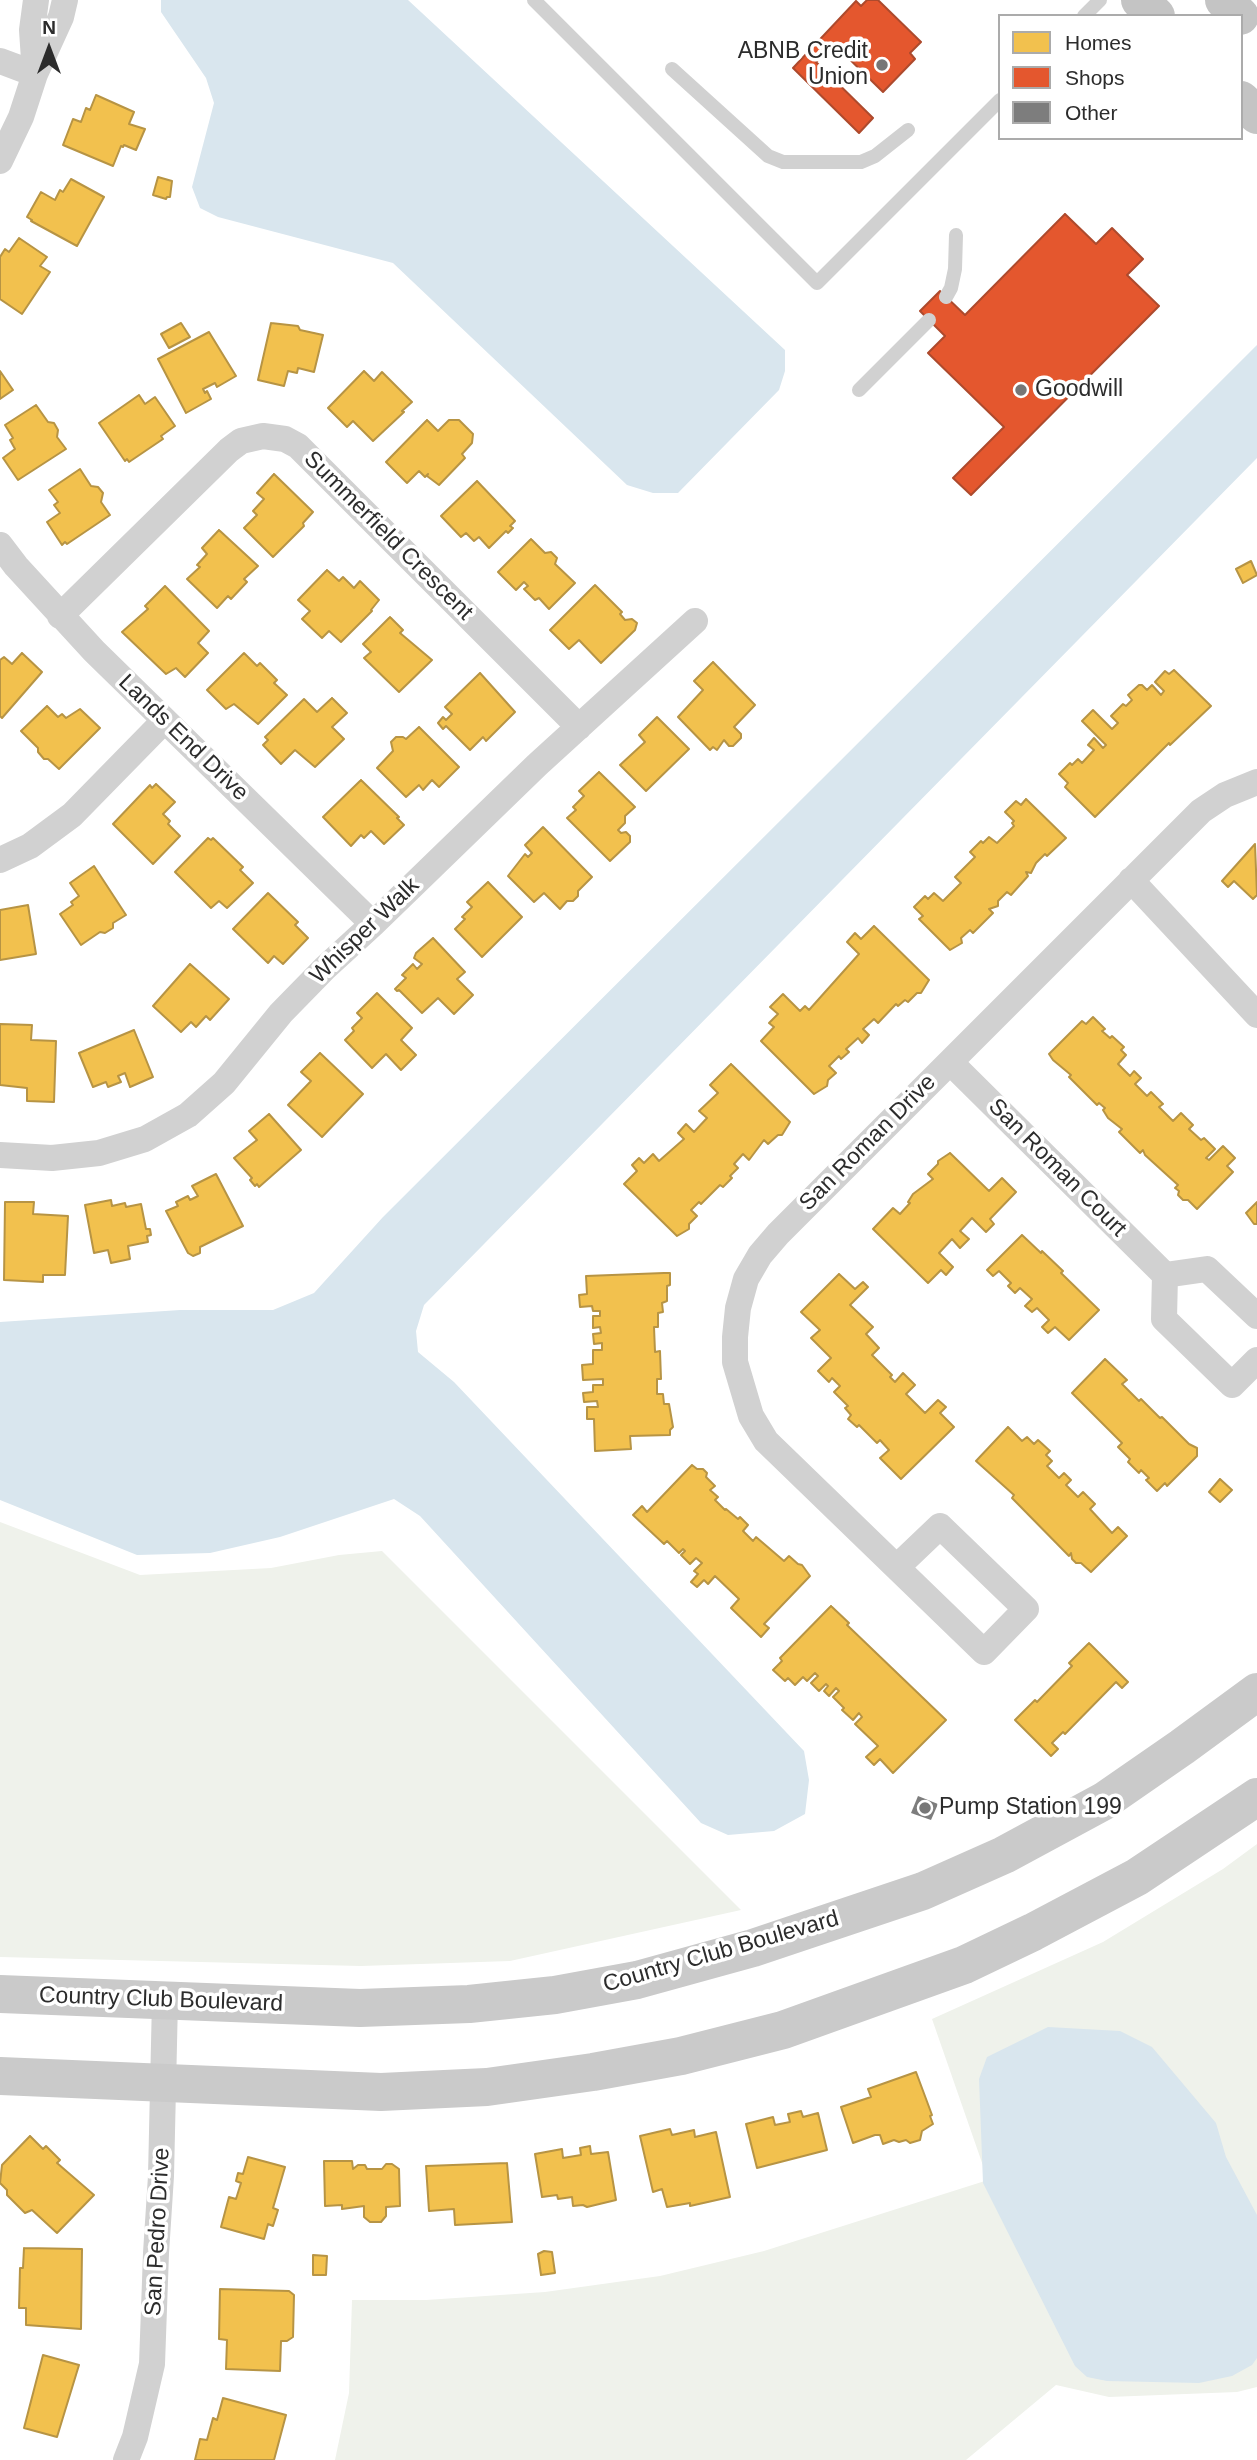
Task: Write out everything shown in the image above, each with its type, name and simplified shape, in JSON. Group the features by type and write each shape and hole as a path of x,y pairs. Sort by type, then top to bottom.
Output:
{"main road":[{"path":"1140,0 1154,14"},
{"path":"1224,0 1239,14"},
{"path":"1243,18 1257,33"},
{"path":"1243,102 1257,115"}],"street":[{"path":"35,74 32,30 36,0"},
{"path":"0,161 21,117 35,74 61,17 65,0"},
{"path":"0,61 35,74"},
{"name":"Summerfield Crescent","path":"60,616 229,450 241,442 262,436 285,439 298,446 579,727"},
{"name":"Lands End Drive","path":"0,545 60,616 373,924"},
{"name":"Whisper Walk","path":"0,1155 51,1158 99,1153 145,1139 188,1115 224,1083 281,1013 325,968 527,774 695,621"},
{"path":"0,860 30,846 72,815 164,721"},
{"name":"San Roman Drive","path":"897,1567 940,1526 1026,1609 984,1652 766,1441 751,1416 735,1362 734,1337 744,1289 760,1255 778,1234 1131,880 1201,811 1225,795 1257,782"},
{"path":"1131,880 1257,1015"},
{"name":"San Roman Court","path":"950,1062 1165,1275"},
{"path":"1257,1317 1207,1269 1165,1275 1164,1318 1232,1385 1257,1360"},
{"name":"Country Club Boulevard","path":"0,1994 360,2008 469,2004 555,1995 637,1980 740,1951 923,1891 1021,1847 1104,1801 1257,1692"},
{"path":"0,2076 381,2092 487,2087 669,2058 783,2030 964,1965 1033,1933 1137,1877 1257,1797"},
{"name":"San Pedro Drive","path":"126,2460 135,2437 152,2364 162,2176 164,2000"}],"lane":[{"path":"534,0 817,282 998,102"},
{"path":"1086,14 1100,0"},
{"path":"672,69 768,156 783,162 861,162 875,156 908,130"},
{"path":"946,297 955,269 956,235"},
{"path":"859,390 929,320"}],"shaded area":[{"path":"161,0 408,0 785,350 785,371 779,390 678,493 653,493 627,485 393,263 218,217 200,208 192,187 214,103 206,78 161,12"},
{"path":"1257,345 1257,458 424,1305 416,1331 418,1352 454,1382 804,1751 809,1780 805,1814 774,1831 728,1835 701,1823 420,1516 394,1499 280,1537 210,1553 137,1555 0,1500 0,1322 180,1310 273,1310 314,1293 383,1217"},
{"path":"0,1522 140,1575 271,1568 339,1555 382,1551 741,1910 510,1961 361,1966 0,1957"},
{"path":"1257,1844 1257,2387 1237,2392 1109,2397 1056,2385 966,2460 335,2460 349,2393 352,2300 426,2300 545,2292 660,2276 764,2251 988,2180 932,2019 1103,1942 1223,1869"},
{"path":"1048,2027 1120,2031 1152,2047 1216,2123 1226,2157 1257,2215 1257,2358 1252,2365 1232,2376 1199,2383 1107,2381 1087,2377 1075,2366 983,2183 979,2079 987,2057"}],"building: Homes":[{"path":"96,95 134,112 129,124 145,129 136,150 121,146 113,166 63,145 73,119 81,122 86,108 90,110"},
{"path":"158,177 172,181 170,197 166,199 153,195"},
{"path":"71,179 104,197 77,246 27,217 41,192 55,200"},
{"path":"19,238 47,257 40,266 50,272 22,314 0,299 0,257 5,249 9,252"},
{"path":"181,323 190,337 169,348 161,334"},
{"path":"271,323 298,326 300,330 323,335 314,372 298,368 297,373 288,371 284,386 258,380"},
{"path":"209,332 236,376 217,387 215,383 203,389 211,399 186,413 158,359"},
{"path":"0,371 13,390 0,399"},
{"path":"364,371 374,381 382,372 412,402 373,441 353,421 347,427 328,408"},
{"path":"139,395 145,404 155,397 175,426 161,436 163,439 129,462 127,459 125,461 99,423"},
{"path":"36,405 48,422 54,423 58,430 57,437 66,449 18,480 3,458 15,449 10,440 13,438 5,425"},
{"path":"427,420 438,431 449,420 459,420 473,434 472,443 462,454 465,458 439,485 427,476 428,474 425,477 419,471 407,483 386,462"},
{"path":"80,469 91,486 98,487 103,493 101,502 110,515 62,545 47,522 60,513 54,505 58,502 49,490"},
{"path":"274,474 313,512 303,523 304,526 273,557 244,528 257,515 253,511 264,499 257,493"},
{"path":"477,481 515,521 510,526 513,528 508,533 506,531 489,548 479,537 474,541 466,533 461,537 441,516"},
{"path":"219,530 258,566 244,579 247,582 231,599 228,596 217,608 187,579 200,567 197,565 207,554 202,548"},
{"path":"531,539 545,553 551,552 557,558 555,564 575,583 549,609 539,598 535,600 524,589 528,586 524,582 516,590 498,572"},
{"path":"1251,561 1257,575 1243,583 1236,569"},
{"path":"327,570 339,581 343,577 354,588 360,581 379,600 372,611 341,642 329,631 322,638 302,619 310,611 298,600"},
{"path":"595,585 622,612 620,614 625,620 632,619 637,623 635,630 601,663 579,640 569,649 550,630"},
{"path":"165,586 209,631 198,643 208,653 185,677 176,668 166,674 122,632 148,609 145,606"},
{"path":"390,617 403,630 400,633 432,660 399,692 364,658 371,652 363,644"},
{"path":"22,653 42,672 2,718 0,660 4,657 12,664"},
{"path":"244,653 257,666 260,663 277,680 274,683 287,695 258,724 234,704 226,709 207,690"},
{"path":"713,662 755,705 734,727 741,734 741,738 733,746 729,746 724,740 717,750 713,747 710,750 678,717 703,690 694,681"},
{"path":"1174,670 1211,706 1170,745 1169,743 1095,817 1065,787 1068,783 1059,774 1078,759 1082,763 1094,750 1088,745 1094,738 1103,748 1106,745 1082,721 1093,710 1112,729 1118,723 1111,716 1123,704 1126,706 1132,700 1128,695 1139,685 1147,690 1152,685 1161,695 1164,691 1155,682 1165,671 1169,674"},
{"path":"480,673 515,712 486,741 483,737 470,750 446,726 443,729 438,723 443,717 446,720 452,714 445,707"},
{"path":"332,698 347,713 332,727 344,739 315,767 295,750 281,764 263,745 268,740 265,737 304,699 317,712"},
{"path":"47,706 58,717 62,714 66,718 80,709 100,728 59,769 48,759 44,759 38,748 21,731"},
{"path":"657,717 689,749 646,791 620,765 645,742 639,735"},
{"path":"419,727 459,767 439,787 432,780 423,790 419,785 406,797 377,768 393,751 391,742 396,737 406,739"},
{"path":"599,772 635,807 625,816 625,823 618,830 630,836 630,842 610,861 567,818 576,810 573,807 584,796 579,791"},
{"path":"361,780 404,825 384,844 371,831 364,838 361,835 351,846 323,817"},
{"path":"156,784 175,802 163,814 170,821 168,824 180,836 153,864 113,824 150,785 152,788"},
{"path":"1026,799 1066,838 1036,863 1031,873 1026,872 1028,876 1011,895 1007,892 998,901 998,906 989,909 993,913 973,933 970,930 961,938 962,943 950,950 919,919 923,916 914,907 925,896 928,899 934,893 943,901 961,883 955,877 975,857 970,852 989,837 997,843 1014,826 1014,821 1005,812 1016,801 1021,805"},
{"path":"543,827 592,877 578,891 578,896 573,901 567,901 560,909 544,893 534,902 508,876 525,854 528,857 532,853 525,845"},
{"path":"208,838 213,838 243,867 240,870 253,883 227,908 219,901 211,908 175,872"},
{"path":"1255,844 1257,895 1253,899 1234,881 1228,887 1222,881"},
{"path":"94,866 126,915 113,923 113,928 105,933 100,932 81,945 60,914 73,905 71,902 79,896 70,883"},
{"path":"488,882 522,917 482,957 455,929 472,907 467,902"},
{"path":"268,893 298,922 295,925 308,938 283,964 274,956 268,963 233,929"},
{"path":"28,905 36,954 0,960 0,910"},
{"path":"874,926 929,980 921,993 917,993 908,1002 905,1000 898,1006 896,1004 878,1023 874,1019 863,1029 869,1035 862,1043 858,1038 846,1049 849,1052 841,1059 839,1056 829,1066 836,1073 828,1080 827,1086 814,1094 761,1041 774,1027 769,1023 778,1014 770,1007 783,994 800,1011 805,1006 809,1010 859,954 847,942 855,933 861,939"},
{"path":"433,938 465,972 457,979 473,995 454,1014 438,998 422,1013 395,989 406,978 402,975 413,964 417,969 422,964 414,958 416,953"},
{"path":"190,964 229,999 210,1020 206,1016 196,1027 191,1022 181,1032 153,1006"},
{"path":"377,993 412,1028 401,1040 416,1055 401,1070 386,1054 372,1068 345,1040 362,1018 357,1013"},
{"path":"1093,1017 1105,1029 1102,1031 1124,1047 1121,1050 1126,1055 1118,1064 1130,1076 1134,1071 1141,1078 1135,1084 1147,1096 1151,1092 1163,1104 1159,1107 1173,1121 1181,1113 1193,1125 1189,1129 1215,1149 1206,1158 1209,1160 1223,1146 1235,1158 1227,1166 1233,1172 1197,1209 1178,1195 1179,1191 1175,1188 1178,1185 1145,1155 1143,1150 1140,1153 1119,1132 1122,1129 1108,1118 1103,1110 1105,1108 1099,1103 1097,1105 1049,1054 1082,1021 1086,1024"},
{"path":"0,1024 32,1025 31,1040 56,1041 54,1102 27,1101 27,1088 0,1085"},
{"path":"134,1030 153,1077 130,1087 125,1073 118,1076 121,1082 108,1087 106,1082 93,1087 79,1053"},
{"path":"320,1053 363,1094 322,1137 288,1105 311,1081 301,1072"},
{"path":"731,1064 790,1122 782,1135 778,1135 768,1144 764,1140 749,1160 743,1154 734,1164 738,1168 730,1176 732,1178 691,1210 697,1216 689,1224 689,1229 677,1236 624,1184 637,1171 632,1165 639,1158 644,1163 653,1154 659,1161 684,1139 678,1133 686,1124 694,1132 707,1118 699,1111 718,1093 710,1085"},
{"path":"269,1114 301,1150 259,1187 257,1184 255,1186 250,1180 252,1178 234,1158 257,1140 249,1131"},
{"path":"950,1153 989,1191 1002,1178 1016,1192 990,1219 994,1224 986,1232 972,1218 960,1231 969,1239 960,1248 952,1239 939,1253 953,1267 946,1275 941,1270 928,1283 873,1229 893,1208 900,1214 910,1203 908,1202 913,1194 933,1179 928,1174 938,1161"},
{"path":"216,1174 243,1226 200,1247 200,1253 193,1256 188,1253 166,1211 178,1206 176,1202 188,1196 190,1200 198,1196 192,1186"},
{"path":"111,1200 112,1206 141,1204 146,1229 150,1229 151,1235 147,1236 148,1242 128,1246 130,1259 111,1263 108,1250 94,1253 85,1205"},
{"path":"5,1202 34,1202 33,1214 68,1216 65,1275 43,1275 43,1282 4,1280"},
{"path":"1257,1202 1257,1224 1254,1224 1246,1213"},
{"path":"1022,1235 1063,1271 1061,1273 1099,1310 1069,1340 1055,1327 1048,1333 1042,1327 1049,1320 1037,1308 1032,1312 1025,1306 1032,1299 1020,1288 1015,1293 1008,1286 1011,1283 999,1271 993,1276 987,1270"},
{"path":"670,1273 667,1301 662,1303 663,1312 658,1313 658,1327 654,1327 655,1352 660,1351 661,1379 657,1379 657,1394 663,1394 664,1404 669,1404 673,1427 670,1435 630,1436 631,1449 595,1451 594,1419 587,1419 587,1407 598,1407 597,1401 584,1402 583,1393 593,1392 593,1385 603,1385 603,1379 583,1380 582,1365 593,1364 593,1350 602,1350 602,1343 594,1344 593,1334 601,1333 600,1327 593,1328 593,1316 600,1316 600,1311 593,1311 592,1306 580,1307 579,1295 587,1294 586,1276"},
{"path":"839,1274 855,1289 863,1282 868,1287 850,1305 873,1327 866,1334 879,1348 872,1355 892,1375 890,1377 895,1382 903,1373 915,1385 906,1394 925,1413 938,1400 946,1407 940,1413 954,1427 901,1479 880,1458 889,1450 880,1440 877,1443 859,1425 857,1427 848,1419 851,1415 845,1408 848,1406 834,1392 840,1386 832,1378 829,1382 818,1371 831,1358 811,1338 820,1330 801,1312"},
{"path":"1105,1359 1127,1380 1122,1384 1139,1401 1141,1399 1189,1444 1197,1448 1197,1456 1167,1486 1165,1483 1157,1491 1141,1470 1139,1473 1128,1462 1130,1459 1118,1447 1122,1443 1072,1393"},
{"path":"1008,1427 1022,1441 1027,1437 1034,1444 1038,1440 1050,1451 1046,1455 1052,1461 1047,1466 1059,1478 1064,1473 1071,1480 1066,1485 1078,1497 1083,1492 1095,1504 1090,1509 1112,1533 1118,1527 1127,1536 1091,1572 1081,1563 1076,1563 1071,1553 1069,1556 1012,1498 1014,1495 976,1461"},
{"path":"692,1465 707,1473 706,1477 715,1486 710,1490 718,1497 715,1500 748,1525 743,1531 753,1541 756,1537 784,1561 789,1556 802,1565 810,1576 764,1624 769,1628 761,1637 731,1608 739,1599 715,1576 708,1584 704,1580 697,1587 691,1582 698,1574 694,1571 702,1563 696,1558 690,1564 681,1555 685,1551 683,1549 679,1553 667,1541 664,1544 633,1515 642,1506 647,1512"},
{"path":"1220,1479 1232,1490 1220,1502 1209,1492"},
{"path":"831,1606 849,1623 847,1625 946,1720 893,1773 880,1759 874,1765 866,1757 878,1746 855,1724 862,1717 859,1713 853,1720 842,1710 844,1708 833,1697 839,1691 836,1688 829,1696 824,1691 828,1686 826,1684 819,1691 811,1683 818,1676 815,1673 807,1681 803,1677 795,1685 788,1678 785,1681 773,1670 782,1661 780,1658"},
{"path":"1089,1643 1128,1682 1122,1688 1116,1682 1065,1734 1063,1732 1052,1743 1058,1749 1051,1756 1015,1720 1072,1666 1069,1663"},
{"path":"916,2072 933,2124 922,2131 920,2140 910,2143 906,2140 894,2140 883,2144 880,2135 875,2135 853,2143 841,2107 871,2097 868,2089"},
{"path":"801,2111 803,2117 818,2113 827,2150 757,2168 746,2124 773,2117 775,2125 790,2122 788,2114"},
{"path":"670,2129 672,2135 694,2130 695,2137 716,2132 730,2197 690,2206 690,2203 667,2207 662,2189 653,2192 640,2136"},
{"path":"30,2136 43,2149 46,2146 60,2160 57,2163 94,2195 57,2233 32,2210 25,2213 7,2195 7,2190 0,2183 2,2165"},
{"path":"590,2146 591,2154 608,2152 616,2200 587,2207 573,2206 572,2197 542,2197 535,2154 562,2149 563,2158 581,2155 580,2148"},
{"path":"248,2157 285,2167 273,2208 278,2210 273,2226 268,2224 264,2239 221,2227 229,2197 236,2199 241,2183 236,2181 238,2173 243,2174"},
{"path":"324,2161 352,2161 353,2169 358,2165 365,2165 367,2169 382,2169 386,2164 392,2164 399,2169 400,2206 386,2207 386,2216 381,2222 370,2222 364,2217 364,2206 342,2209 342,2205 325,2206"},
{"path":"507,2163 512,2222 455,2225 454,2209 429,2211 426,2166"},
{"path":"24,2248 82,2249 81,2329 26,2325 26,2308 19,2308 20,2268 23,2268"},
{"path":"544,2251 552,2252 555,2273 541,2275 538,2254"},
{"path":"313,2255 327,2256 326,2275 313,2275"},
{"path":"220,2289 289,2291 294,2295 293,2337 281,2341 280,2371 226,2369 227,2340 219,2339"},
{"path":"43,2355 79,2365 57,2437 24,2428"},
{"path":"223,2398 286,2415 274,2460 195,2460 200,2439 207,2440 213,2418 217,2420"}],"building: Shops":[{"name":"ABNB Credit Union","path":"867,0 878,0 921,42 910,53 915,59 883,92 834,44 816,62 873,118 859,133 793,68 856,1 861,6"},
{"name":"Goodwill","path":"1065,214 1096,244 1112,228 1143,259 1127,275 1159,306 971,495 953,478 1004,427 928,353 945,336 920,311 940,291 965,315"}],"building: Other":[{"name":"Pump Station 199","path":"918,1796 938,1804 931,1820 911,1813"}],"place":[{"name":"ABNB Credit Union","path":"882,65"},
{"name":"Goodwill","path":"1021,390"},
{"name":"Pump Station 199","path":"925,1808"}]}
